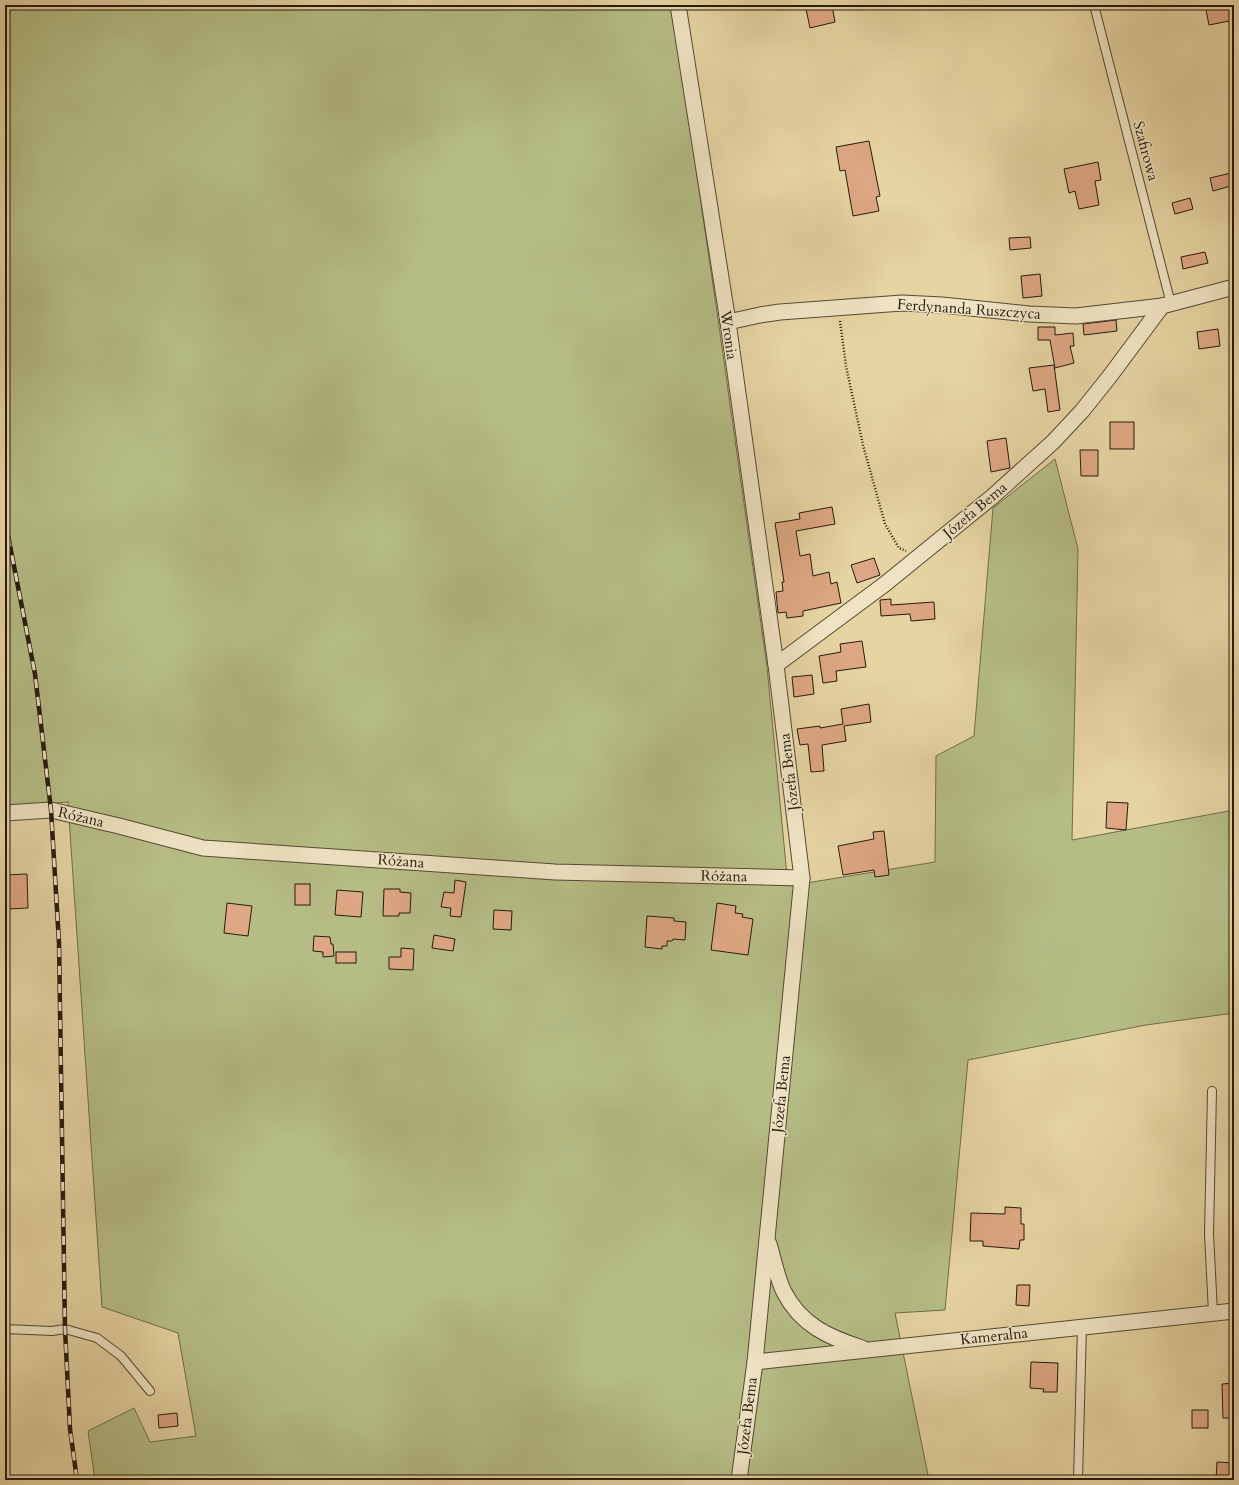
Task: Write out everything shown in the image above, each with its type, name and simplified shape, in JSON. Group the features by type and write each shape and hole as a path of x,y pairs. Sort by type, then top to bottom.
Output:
{"street":[{"name":"Wronia","path":"678,5 728,322 776,665"},
{"path":"1167,305 1234,287"},
{"name":"Ferdynanda Ruszczyca","path":"728,322 760,315 838,307 902,303 942,305 1029,314 1076,316 1167,305"},
{"name":"Józefa Bema","path":"739,1480 755,1362 802,878 776,665 885,584 992,497 1053,442 1086,405 1167,305"},
{"name":"Różana","path":"5,813 51,810 203,848 555,872 802,878"},
{"path":"767,1236 783,1291 800,1316 826,1335 867,1350"},
{"name":"Kameralna","path":"755,1362 1213,1312 1234,1311"}],"lane":[{"name":"Szafirowa","path":"1094,5 1167,305"},
{"path":"1212,1090 1209,1234 1213,1312"},
{"path":"1078,1480 1082,1326"},
{"path":"5,1329 52,1331 65,1329 98,1338 121,1356 150,1391"}],"path":[{"path":"838,307 846,366 862,445 884,524 899,548 919,556"}],"green space":[{"path":"5,5 672,5 767,667 788,886 935,862 936,756 974,736 993,508 1055,459 1078,549 1072,840 1234,810 1234,1013 1146,1025 968,1060 945,1310 895,1313 929,1480 95,1480 88,1431 134,1408 150,1442 196,1436 178,1333 102,1307 68,802 5,807"}],"building":[{"path":"823,5 832,5 835,22 810,28 806,9"},
{"path":"1205,5 1231,5 1234,20 1209,25"},
{"path":"869,141 880,196 876,197 879,211 853,216 845,170 840,171 836,147"},
{"path":"1098,162 1101,180 1095,181 1099,205 1079,209 1075,191 1069,193 1064,169"},
{"path":"1231,173 1234,185 1213,191 1210,178"},
{"path":"1190,198 1193,209 1175,214 1172,203"},
{"path":"1030,237 1031,248 1010,250 1009,238"},
{"path":"1205,252 1208,263 1183,269 1181,257"},
{"path":"1040,274 1042,296 1023,298 1021,276"},
{"path":"1116,320 1117,331 1084,335 1083,324"},
{"path":"1038,327 1055,327 1055,335 1073,333 1074,346 1070,346 1074,363 1055,368 1050,340 1038,340"},
{"path":"1218,329 1220,346 1199,349 1197,332"},
{"path":"1054,365 1060,410 1048,412 1045,389 1033,391 1029,368"},
{"path":"1110,422 1134,422 1134,449 1110,449"},
{"path":"1006,438 1010,468 991,472 987,441"},
{"path":"1080,450 1098,450 1098,476 1081,476"},
{"path":"832,507 835,524 796,531 800,556 810,554 813,576 829,572 831,584 837,582 841,603 803,611 803,616 787,618 786,612 778,613 776,592 783,591 782,582 784,582 775,523 800,519 799,513"},
{"path":"874,558 880,575 857,583 851,565"},
{"path":"891,599 891,605 934,602 935,619 911,621 910,614 881,616 880,600"},
{"path":"862,641 866,667 836,671 837,681 823,683 819,656 841,652 840,644"},
{"path":"812,675 814,694 794,697 792,677"},
{"path":"869,704 871,722 844,726 846,741 822,745 824,771 811,772 808,744 800,745 797,729 820,726 820,728 843,724 841,709"},
{"path":"1107,802 1128,803 1126,830 1106,828"},
{"path":"884,831 889,875 875,877 874,870 843,875 838,846 874,839 873,832"},
{"path":"27,874 28,908 8,909 6,875"},
{"path":"455,880 466,882 461,917 450,916 451,908 441,907 444,892 454,893"},
{"path":"295,884 310,884 310,905 295,905"},
{"path":"384,889 400,889 400,892 411,893 410,913 399,913 399,916 383,916"},
{"path":"337,890 363,892 361,917 335,915"},
{"path":"227,903 252,906 248,936 224,933"},
{"path":"717,903 736,906 735,913 743,914 742,917 753,919 748,955 711,950"},
{"path":"494,910 512,911 511,930 493,929"},
{"path":"647,916 674,918 674,921 686,922 685,940 673,939 672,941 667,941 667,946 662,946 662,949 645,947"},
{"path":"434,935 455,939 453,951 432,948"},
{"path":"314,936 330,937 331,944 333,944 334,956 323,957 323,952 313,951"},
{"path":"401,948 414,949 413,970 389,969 389,957 401,957"},
{"path":"336,952 356,952 356,963 336,963"},
{"path":"1005,1207 1021,1208 1021,1224 1024,1224 1024,1240 1020,1240 1019,1249 983,1246 983,1241 970,1241 971,1213 1005,1214"},
{"path":"1017,1285 1030,1285 1029,1306 1016,1305"},
{"path":"1031,1362 1058,1363 1057,1392 1043,1392 1044,1389 1030,1388"},
{"path":"1234,1383 1234,1418 1223,1418 1222,1384"},
{"path":"1192,1410 1208,1410 1208,1428 1192,1428"},
{"path":"177,1413 178,1426 159,1428 158,1415"},
{"path":"1217,1462 1234,1463 1234,1480 1216,1480"}],"railway":[{"path":"5,520 35,674 51,810 59,943 65,1329 70,1429 77,1480"}]}
